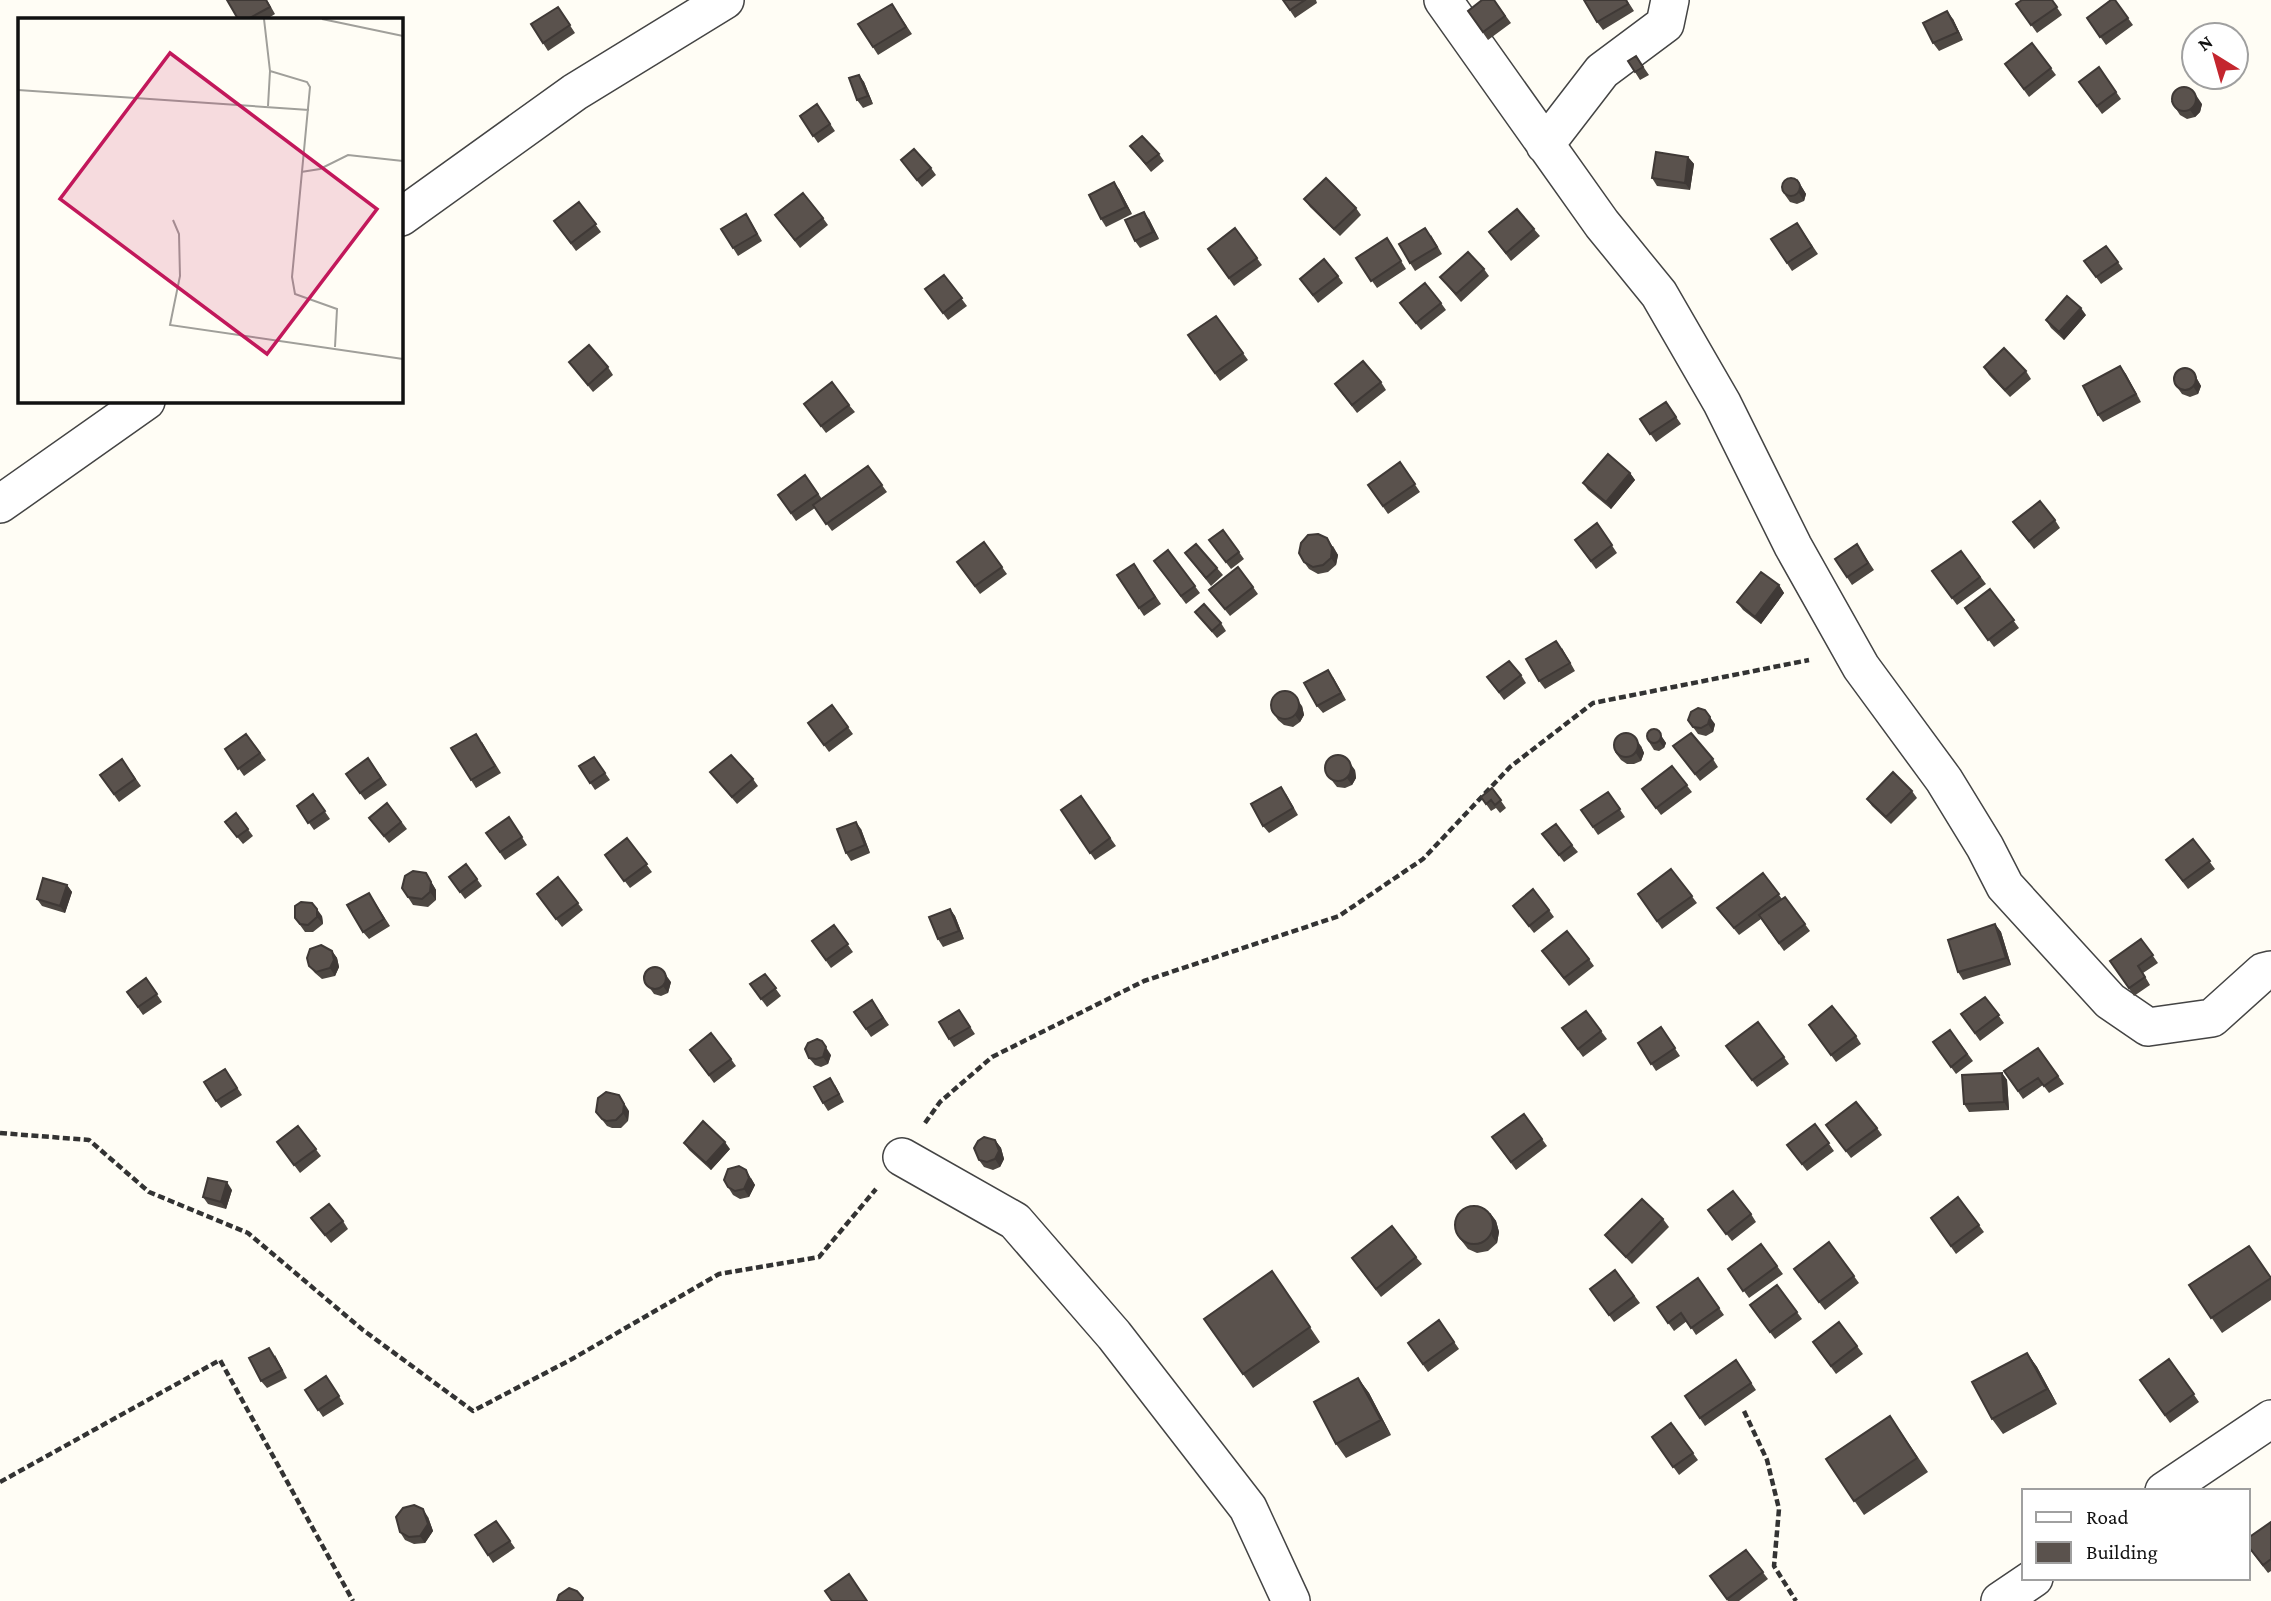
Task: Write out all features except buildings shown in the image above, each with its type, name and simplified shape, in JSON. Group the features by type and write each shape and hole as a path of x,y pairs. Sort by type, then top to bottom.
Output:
{"street":[{"path":"402,216 575,92 725,0"},
{"path":"1443,0 1602,224 1659,294 1722,403 1793,546 1861,667 1944,780 2005,886 2110,1001 2148,1027 2212,1018 2263,972 2271,970"},
{"path":"1545,145 1602,71 1665,24 1670,0"},
{"path":"0,505 145,402"},
{"path":"902,1157 1015,1221 1024,1231 1114,1335 1248,1508 1291,1601"},
{"path":"2167,1489 2271,1419"},
{"path":"2000,1601 2031,1580"}],"path":[{"path":"0,1133 89,1140 149,1192 248,1233 363,1330 473,1412 572,1359 719,1274 819,1257 902,1157 940,1102 992,1057 1144,981 1339,916 1423,859 1510,768 1594,703 1815,659 1861,667"},
{"path":"0,1482 220,1360 353,1601"},
{"path":"1744,1411 1767,1460 1779,1509 1774,1566 1796,1601"}]}
